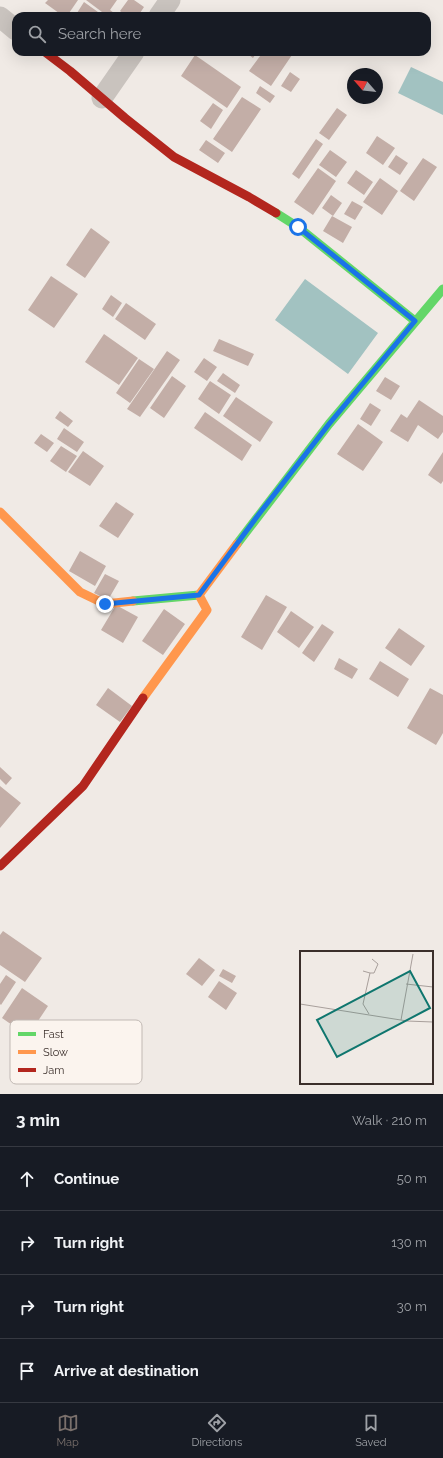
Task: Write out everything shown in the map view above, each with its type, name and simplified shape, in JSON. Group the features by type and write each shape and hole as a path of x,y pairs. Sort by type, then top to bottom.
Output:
{"street":[{"path":"162,12 170,0"},
{"path":"0,17 12,27"},
{"path":"50,56 174,157 249,197 298,227 415,321"},
{"path":"102,98 131,56"},
{"path":"0,512 80,592 105,604 199,595 259,514 329,424 443,289"},
{"path":"0,866 83,786 163,669 207,610 199,595"}],"water":[{"path":"411,67 443,82 443,115 398,93"},
{"path":"305,279 378,333 348,374 275,320"}],"building":[{"path":"48,0 78,0 70,12 57,12 45,3"},
{"path":"86,0 117,0 110,10 113,12 102,12"},
{"path":"128,0 134,0 144,7 141,12 120,11"},
{"path":"84,2 98,12 78,12"},
{"path":"194,56 196,56 241,87 227,108 181,76"},
{"path":"260,56 291,56 271,86 249,71"},
{"path":"290,72 300,79 291,92 281,86"},
{"path":"260,86 275,96 270,103 256,93"},
{"path":"242,97 261,109 232,152 213,139"},
{"path":"213,103 223,110 211,129 200,121"},
{"path":"337,108 347,115 329,140 319,133"},
{"path":"377,136 395,148 383,165 366,153"},
{"path":"316,139 323,144 299,179 292,174"},
{"path":"206,140 225,153 218,163 199,150"},
{"path":"330,150 347,162 336,177 319,165"},
{"path":"396,155 408,163 400,175 388,167"},
{"path":"423,158 437,167 414,201 400,191"},
{"path":"318,168 336,181 313,215 294,202"},
{"path":"356,170 373,182 364,195 347,183"},
{"path":"380,178 398,191 382,215 363,202"},
{"path":"331,195 342,203 333,216 322,208"},
{"path":"352,201 363,207 355,220 344,214"},
{"path":"332,216 352,227 343,243 323,231"},
{"path":"91,228 110,242 85,278 66,265"},
{"path":"51,276 78,294 54,328 28,310"},
{"path":"111,295 122,303 113,317 102,309"},
{"path":"126,303 156,324 145,340 115,319"},
{"path":"104,334 138,358 119,385 85,362"},
{"path":"219,339 254,354 248,366 213,351"},
{"path":"167,351 180,360 140,417 127,409"},
{"path":"204,358 217,367 207,381 194,372"},
{"path":"139,359 154,369 130,403 116,393"},
{"path":"223,373 240,385 235,393 217,381"},
{"path":"172,376 186,386 164,418 150,408"},
{"path":"385,377 400,386 391,400 376,391"},
{"path":"210,381 231,395 219,414 198,399"},
{"path":"236,397 273,422 260,442 223,416"},
{"path":"419,400 443,416 443,432 438,439 418,425 408,442 390,431 401,414 407,418"},
{"path":"370,403 381,410 371,426 360,419"},
{"path":"60,411 73,421 68,427 55,418"},
{"path":"205,412 252,445 242,461 194,428"},
{"path":"358,424 383,442 363,471 337,454"},
{"path":"64,428 84,442 77,452 57,439"},
{"path":"41,434 54,443 47,452 34,443"},
{"path":"61,446 77,456 66,472 50,461"},
{"path":"83,451 104,466 90,486 68,472"},
{"path":"443,452 443,481 441,484 428,475"},
{"path":"116,502 134,514 118,538 99,526"},
{"path":"80,551 106,566 95,586 69,571"},
{"path":"105,574 119,581 108,600 94,593"},
{"path":"266,595 287,607 262,650 241,637"},
{"path":"116,605 138,617 123,643 101,630"},
{"path":"164,609 185,624 163,655 142,641"},
{"path":"291,611 314,627 299,648 277,632"},
{"path":"322,624 334,632 314,662 302,653"},
{"path":"399,628 425,646 411,666 385,648"},
{"path":"339,658 358,669 352,679 334,669"},
{"path":"380,661 409,679 398,697 369,679"},
{"path":"108,688 132,706 120,722 96,705"},
{"path":"430,688 443,695 443,733 436,745 407,728"},
{"path":"0,767 12,778 6,785 0,779"},
{"path":"0,786 21,803 0,828"},
{"path":"3,931 42,958 25,982 0,965 0,935"},
{"path":"199,958 215,970 202,986 186,974"},
{"path":"223,969 236,976 232,983 219,976"},
{"path":"6,975 16,982 1,1005 0,984"},
{"path":"219,981 237,993 226,1010 208,997"},
{"path":"22,988 48,1006 39,1020 10,1020 10,1024 2,1018"}],"traffic: fast":[{"path":"276,213 298,227 415,321"},
{"path":"237,544 329,424 443,289"},
{"path":"133,601 199,595"}],"traffic: slow":[{"path":"0,512 80,592 105,604 133,601"},
{"path":"143,698 207,610 199,595 237,544"}],"traffic: jam":[{"path":"50,56 174,157 276,213"},
{"path":"0,866 83,786 143,698"}],"route":[{"path":"105,604 199,595 259,514 329,424 415,321 298,227"}]}
